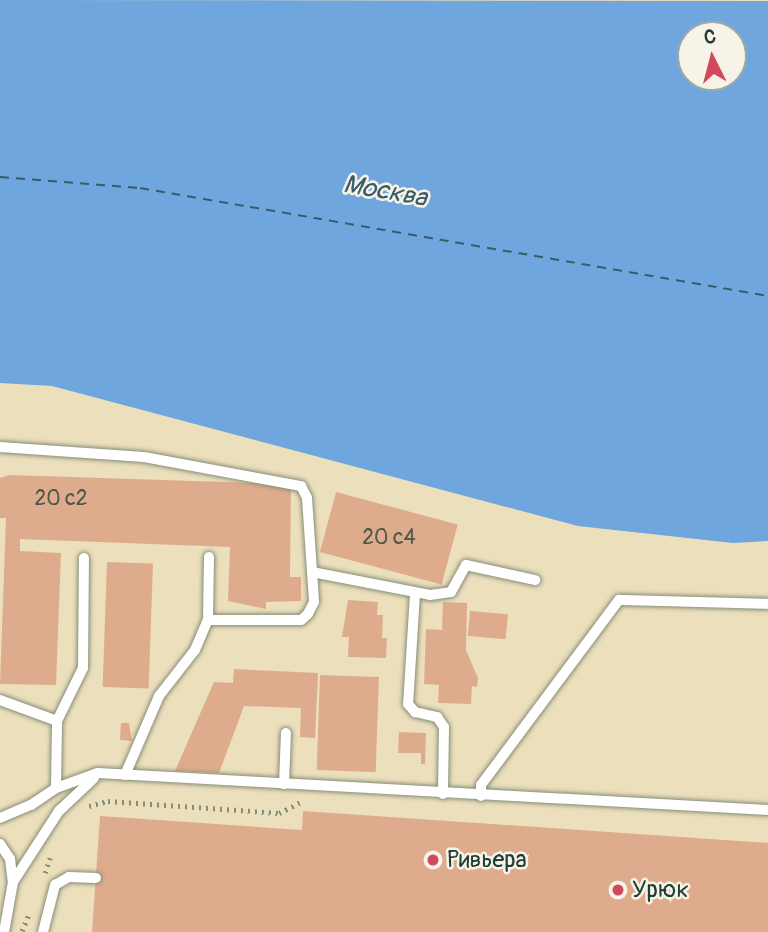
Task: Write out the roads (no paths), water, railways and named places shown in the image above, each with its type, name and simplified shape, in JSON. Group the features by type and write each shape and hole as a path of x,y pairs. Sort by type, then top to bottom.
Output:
{"lane":[{"path":"0,447 145,457 301,486 307,498 314,603 301,620 208,620"},
{"path":"125,775 159,696 195,650 208,620 209,557"},
{"path":"56,788 57,721 83,668 84,558"},
{"path":"312,572 415,594 452,592 466,565 535,580"},
{"path":"415,594 408,704 415,712 437,717 444,727 443,794"},
{"path":"481,796 481,785 619,600 768,604"},
{"path":"0,700 57,721"},
{"path":"285,784 286,733"},
{"path":"0,818 32,805 56,788 98,773 768,810"},
{"path":"13,882 59,811 98,773"},
{"path":"0,844 10,859 13,882 4,932"},
{"path":"43,932 55,885 69,877 96,878"}],"water":[{"name":"Москва","path":"0,0 768,1 768,541 733,543 578,526 52,386 0,383"}],"place":[{"name":"Ривьера","path":"433,860"},
{"name":"Урюк","path":"618,890"}]}
